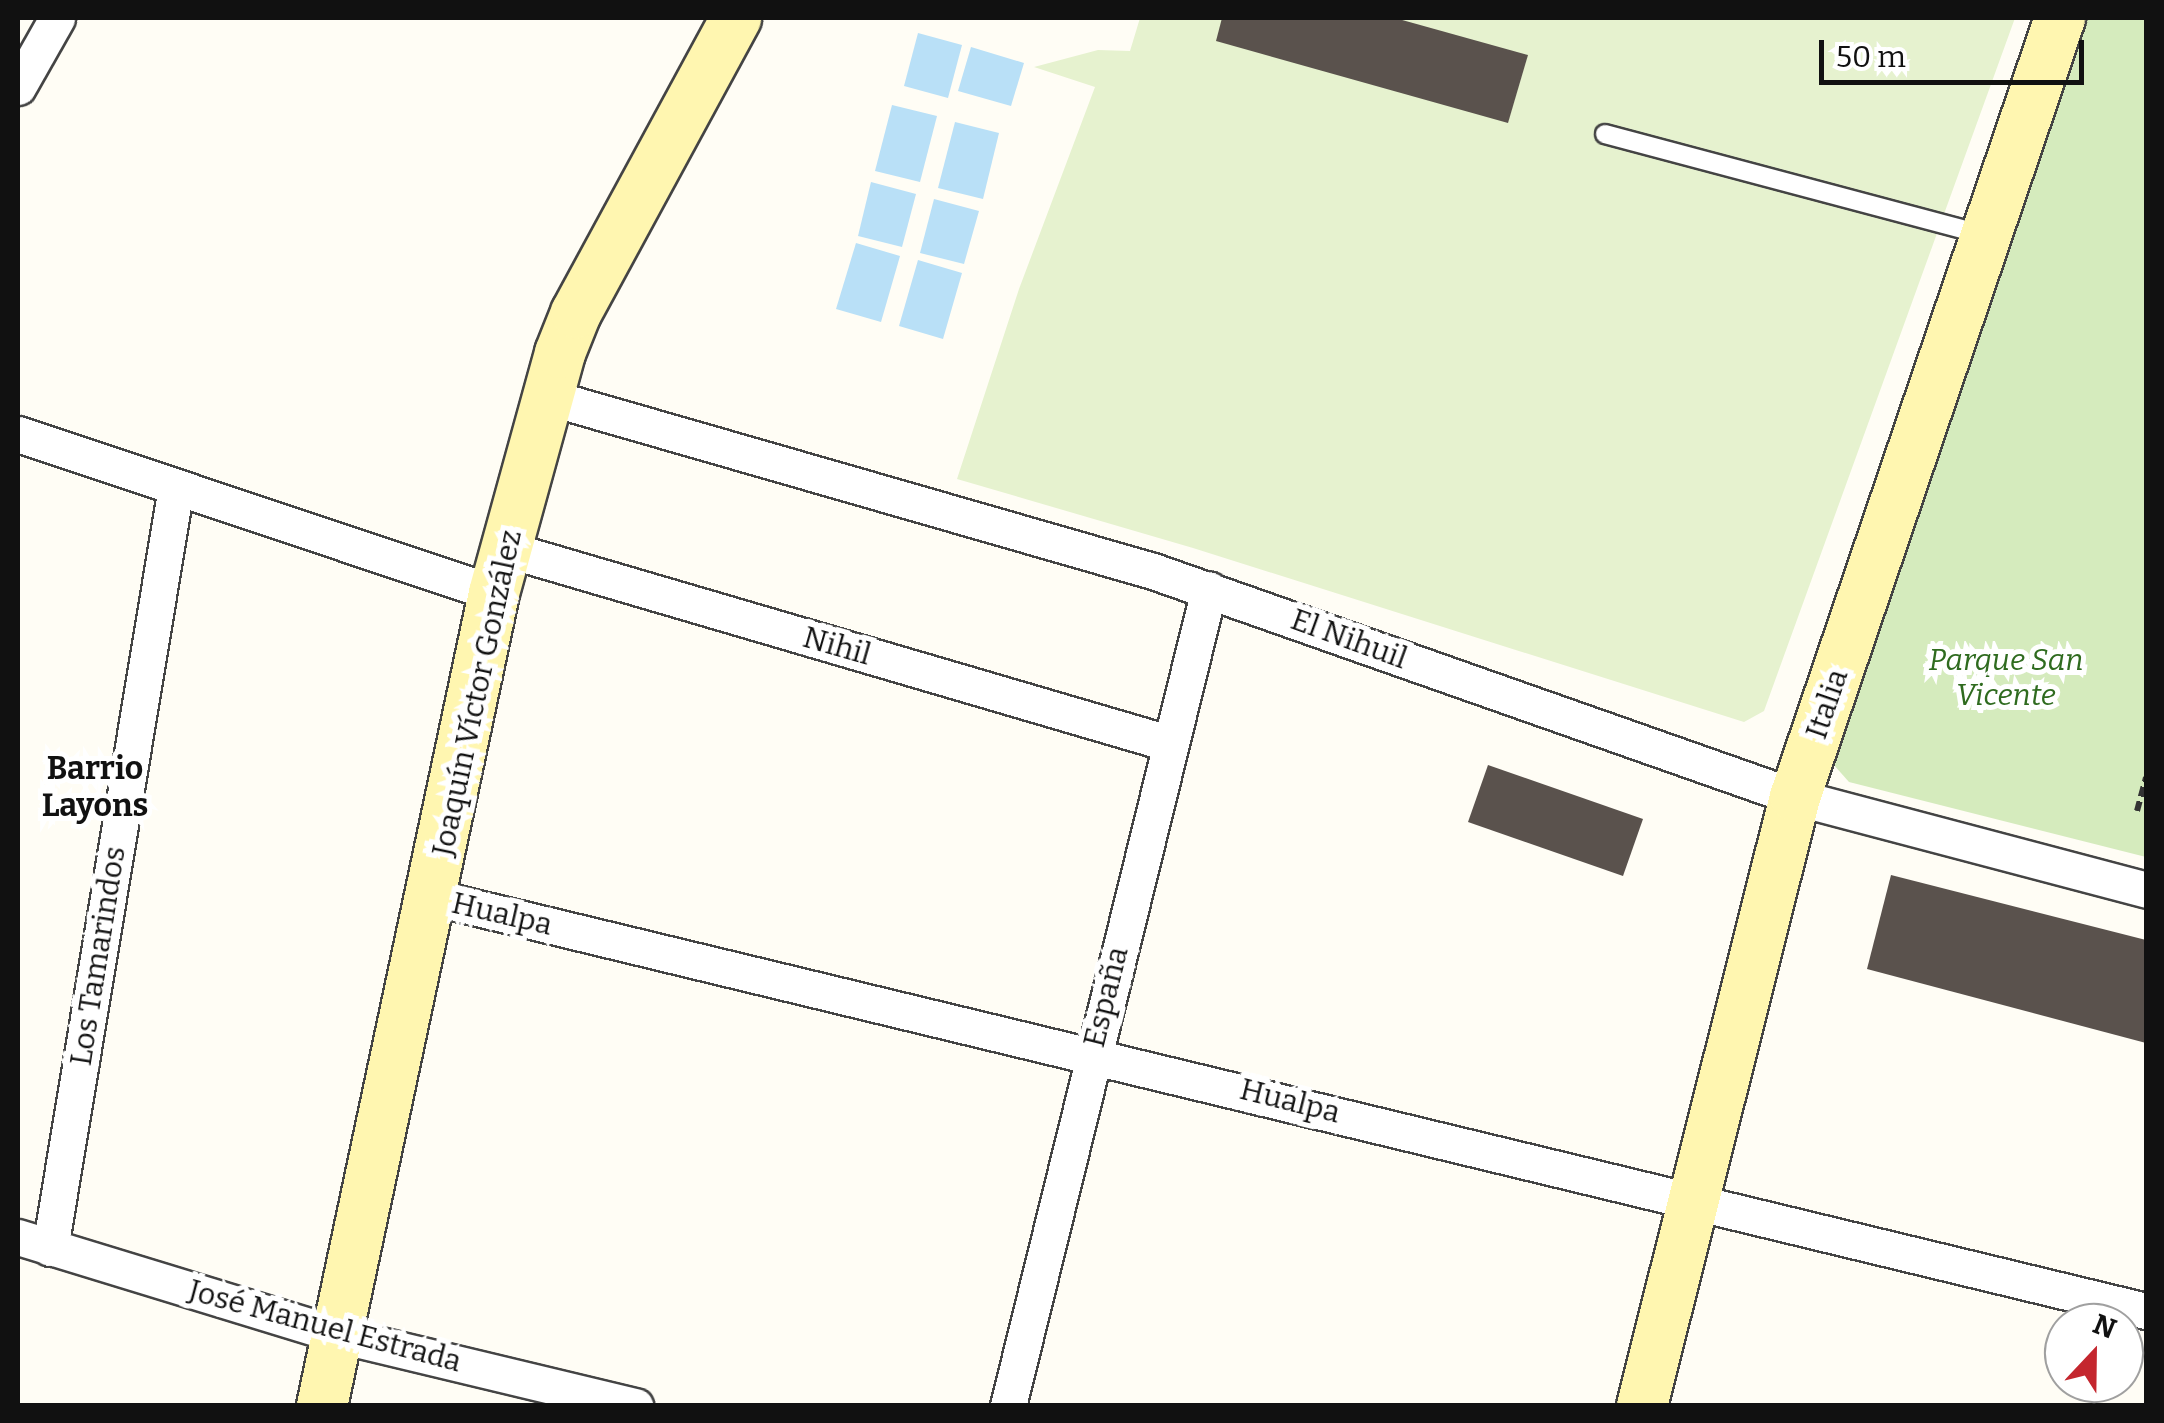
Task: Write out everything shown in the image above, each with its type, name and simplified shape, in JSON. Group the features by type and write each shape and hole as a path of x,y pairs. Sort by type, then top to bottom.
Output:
{"street":[{"path":"18,86 57,18"},
{"name":"Joaquín Víctor González","path":"322,1406 500,571 548,397 576,312 736,18"},
{"name":"Italia","path":"1642,1406 1795,797 2060,18"},
{"name":"El Nihuil","path":"548,397 1209,589 1795,797 2146,890"},
{"path":"18,434 176,487 500,571"},
{"name":"Los Tamarindos","path":"34,1243 176,487"},
{"name":"Nihil","path":"500,571 1168,744"},
{"name":"España","path":"1008,1406 1209,589"},
{"name":"Hualpa","path":"432,897 2146,1311"},
{"name":"José Manuel Estrada","path":"34,1243 335,1334 636,1406"}],"lane":[{"path":"1606,134 1986,235"}],"path":[{"path":"2137,811 2146,777"}],"green space":[{"path":"1140,18 2015,18 1764,711 1744,722 1193,548 957,479 1019,289 1095,87 1034,67 1098,50 1130,51"},
{"name":"Parque San Vicente","path":"2083,18 2146,18 2146,857 1849,782 1833,764"}],"water":[{"path":"918,33 962,45 948,98 904,86"},
{"path":"971,47 1024,63 1011,106 958,91"},
{"path":"892,105 937,116 920,182 875,171"},
{"path":"955,122 999,133 983,199 938,188"},
{"path":"871,182 916,194 902,247 858,236"},
{"path":"934,199 979,211 964,264 920,253"},
{"path":"856,243 900,256 881,322 836,309"},
{"path":"918,260 962,273 943,339 899,326"}],"building":[{"path":"1222,18 1395,18 1528,55 1508,123 1216,41"},
{"path":"1488,765 1643,819 1623,876 1468,822"},
{"path":"1891,875 2146,940 2146,1043 1867,969"}],"district":[{"name":"Barrio Layons","path":"95,788"}]}
